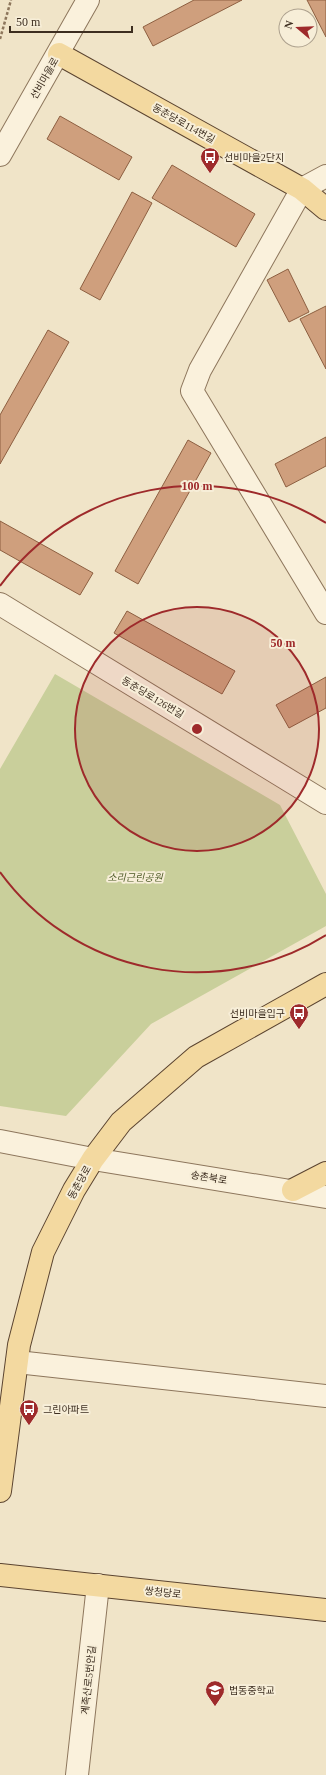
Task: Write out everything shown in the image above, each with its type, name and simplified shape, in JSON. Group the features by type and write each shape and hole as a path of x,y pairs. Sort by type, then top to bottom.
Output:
{"main road":[{"name":"동춘당로114번길","path":"58,54 302,188 326,209"},
{"name":"동춘당로","path":"0,1490 19,1345 42,1252 92,1159 122,1122 196,1057 326,984"},
{"path":"293,1190 326,1173"},
{"name":"쌍청당로","path":"0,1575 326,1610"}],"street":[{"name":"선비마을로","path":"0,155 88,0"},
{"path":"326,176 302,188 200,370 192,392 326,613"},
{"name":"동춘당로126번길","path":"0,604 326,802"},
{"name":"송촌북로","path":"0,1141 92,1159 293,1190 326,1197"},
{"path":"17,1362 326,1396"},
{"name":"계족산로5번안길","path":"77,1775 98,1585"}],"path":[{"path":"0,39 11,0"}],"green space":[{"name":"소리근린공원","path":"55,674 280,805 326,894 326,926 151,1024 66,1116 0,1106 0,769"}],"building":[{"path":"194,0 242,0 153,46 143,27"},
{"path":"307,0 326,0 326,37 318,21 318,8 311,8"},
{"path":"60,116 132,157 119,180 47,139"},
{"path":"172,165 255,214 236,247 152,198"},
{"path":"132,192 152,203 100,300 80,289"},
{"path":"288,269 309,312 289,322 267,280"},
{"path":"326,306 326,369 300,319"},
{"path":"48,330 69,342 0,464 0,415"},
{"path":"326,437 326,466 286,487 275,464"},
{"path":"188,440 211,453 138,584 115,571"},
{"path":"0,521 93,573 80,595 0,550"},
{"path":"127,611 235,671 222,694 114,633"},
{"path":"326,677 326,708 289,728 276,705"}],"place":[{"name":"선비마을2단지","path":"210,174"},
{"name":"선비마을입구","path":"299,1030"},
{"name":"그린아파트","path":"29,1426"},
{"name":"법동중학교","path":"215,1707"}]}
